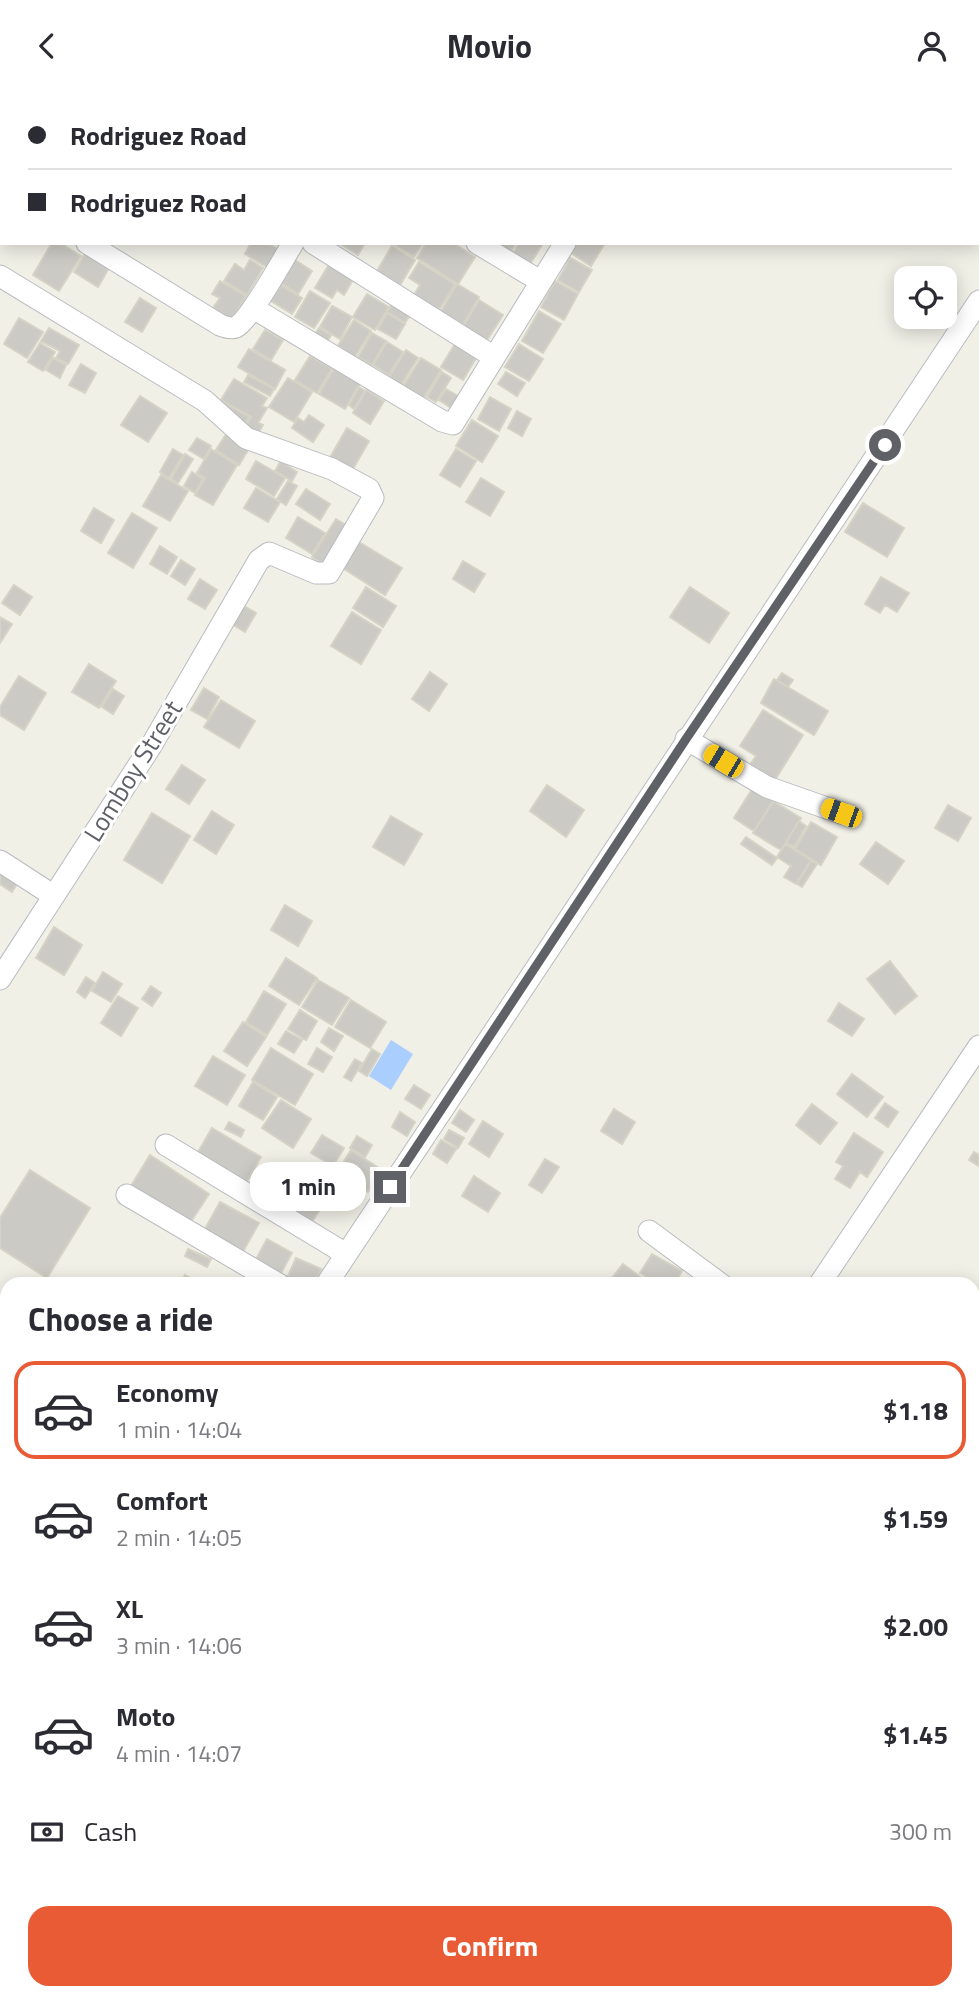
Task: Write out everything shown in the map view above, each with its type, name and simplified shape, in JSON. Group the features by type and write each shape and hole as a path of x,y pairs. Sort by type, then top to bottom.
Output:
{"street":[{"path":"90,245 220,325 239,326 292,245"},
{"path":"316,245 494,358"},
{"path":"480,245 540,281"},
{"path":"253,308 448,423 457,421 564,245"},
{"name":"Lomboy Street","path":"0,276 205,401 246,438 332,469 372,494 372,504 329,573 316,573 270,553 259,560 151,746 0,979"},
{"path":"331,1277 979,301"},
{"path":"686,739 766,787 841,813"},
{"path":"0,861 54,896"},
{"path":"825,1277 979,1046"},
{"path":"166,1145 346,1254"},
{"path":"127,1195 266,1277"},
{"path":"649,1231 711,1277"}],"water":[{"path":"391,1040 413,1054 391,1090 369,1076"}],"building":[{"path":"51,245 63,245 81,256 59,291 33,275"},
{"path":"250,245 271,245 279,250 268,268 245,254"},
{"path":"342,245 364,245 358,255"},
{"path":"395,245 422,245 414,257"},
{"path":"425,245 456,245 475,257 458,284 417,258"},
{"path":"496,245 515,245 508,257"},
{"path":"518,245 542,245 529,266 512,256"},
{"path":"576,245 604,245 591,266 571,253"},
{"path":"392,246 415,260 400,285 377,271"},
{"path":"86,252 110,266 98,287 74,272"},
{"path":"570,258 592,270 579,292 558,280"},
{"path":"250,260 263,268 247,295 224,281 235,264 244,270"},
{"path":"295,260 312,271 298,294 281,283"},
{"path":"419,262 455,284 439,310 414,295 420,285 409,278"},
{"path":"330,263 354,278 344,295 337,290 332,298 315,288"},
{"path":"220,281 246,296 232,320 213,308 220,298 212,294"},
{"path":"555,281 578,294 564,320 541,307"},
{"path":"457,284 479,297 462,326 440,313"},
{"path":"281,285 302,298 292,314 271,301"},
{"path":"310,291 330,303 314,328 295,317"},
{"path":"367,294 389,307 375,330 353,317"},
{"path":"140,298 156,308 142,332 125,322"},
{"path":"394,300 412,312 405,323 387,312"},
{"path":"479,300 503,315 484,345 461,330"},
{"path":"332,306 352,317 340,339 320,327"},
{"path":"539,311 561,324 543,353 522,341"},
{"path":"387,313 405,324 396,339 378,329"},
{"path":"19,318 43,332 27,358 4,344"},
{"path":"354,320 371,331 353,360 336,349"},
{"path":"49,328 79,345 68,364 56,358 60,351 41,341"},
{"path":"319,328 331,335 328,341 315,334"},
{"path":"265,330 283,340 271,360 253,349"},
{"path":"372,333 386,341 372,365 358,357"},
{"path":"387,342 403,352 389,375 373,365"},
{"path":"456,342 478,355 463,380 441,367"},
{"path":"40,343 55,352 43,371 28,362"},
{"path":"519,344 543,359 529,381 505,367"},
{"path":"249,349 285,370 275,389 238,367"},
{"path":"406,350 418,358 401,385 389,377"},
{"path":"310,356 332,369 317,393 295,380"},
{"path":"53,358 66,365 60,378 46,370"},
{"path":"421,358 441,370 423,399 403,386"},
{"path":"81,364 96,373 85,393 69,385"},
{"path":"335,366 361,382 345,409 319,394"},
{"path":"442,372 451,378 436,402 427,397"},
{"path":"506,372 525,383 517,396 498,384"},
{"path":"248,375 274,389 270,396 244,382"},
{"path":"288,378 312,392 294,422 269,407"},
{"path":"234,379 267,398 262,406 267,408 258,423 263,425 256,437 244,430 251,417 221,400"},
{"path":"359,387 365,391 354,409 349,405"},
{"path":"446,389 460,397 453,409 439,400"},
{"path":"366,390 384,401 370,424 353,413"},
{"path":"140,396 167,413 148,442 121,425"},
{"path":"490,397 511,409 499,431 478,419"},
{"path":"224,402 249,417 244,426 219,411"},
{"path":"517,411 531,419 522,436 508,428"},
{"path":"309,415 324,425 313,442 292,428 298,418 304,422"},
{"path":"472,420 498,436 482,462 456,446"},
{"path":"347,428 369,441 350,474 328,461"},
{"path":"228,431 251,445 239,465 216,450"},
{"path":"197,438 211,446 204,459 189,450"},
{"path":"173,449 183,455 169,478 160,472"},
{"path":"211,449 237,465 213,505 195,495 205,478 197,473"},
{"path":"456,449 476,461 460,487 440,475"},
{"path":"185,454 193,459 178,483 171,479"},
{"path":"256,461 285,478 274,496 246,479"},
{"path":"281,461 297,472 292,481 275,471"},
{"path":"192,472 203,479 195,493 184,486"},
{"path":"161,475 188,491 170,521 143,506"},
{"path":"481,478 504,492 490,516 466,502"},
{"path":"288,481 297,486 286,505 277,499"},
{"path":"256,488 280,502 268,522 244,508"},
{"path":"306,489 330,504 320,520 296,504"},
{"path":"863,503 904,528 887,557 845,532"},
{"path":"94,508 114,520 101,543 81,531"},
{"path":"132,513 157,528 133,568 108,553"},
{"path":"298,517 325,533 312,554 286,538"},
{"path":"336,519 351,528 327,567 312,557"},
{"path":"354,539 402,568 385,595 338,565"},
{"path":"160,546 177,557 167,574 150,564"},
{"path":"181,560 195,569 185,585 171,576"},
{"path":"463,561 485,574 474,592 453,579"},
{"path":"881,577 909,593 897,612 885,605 880,613 865,604"},
{"path":"200,579 217,590 205,609 188,599"},
{"path":"14,585 32,597 20,615 2,603"},
{"path":"366,587 396,606 383,627 353,608"},
{"path":"690,587 729,613 709,643 670,617"},
{"path":"239,603 256,613 245,632 228,622"},
{"path":"352,612 381,630 361,664 331,646"},
{"path":"0,617 12,624 0,643"},
{"path":"89,664 116,681 99,708 72,692"},
{"path":"430,672 447,684 429,711 412,699"},
{"path":"782,673 793,680 788,687 777,680"},
{"path":"19,676 46,693 24,730 0,715 0,707"},
{"path":"774,679 828,711 814,735 761,703"},
{"path":"204,688 219,697 207,719 191,710"},
{"path":"113,689 124,696 113,714 102,707"},
{"path":"221,700 255,721 239,748 204,727"},
{"path":"763,710 803,735 773,783 748,767 756,756 740,746"},
{"path":"182,765 205,780 189,804 166,789"},
{"path":"547,785 584,810 566,837 530,811"},
{"path":"754,786 775,799 754,831 734,818"},
{"path":"773,801 801,818 781,850 753,833"},
{"path":"948,805 971,818 958,841 935,828"},
{"path":"212,811 234,825 216,854 194,840"},
{"path":"152,813 190,836 162,883 124,860"},
{"path":"391,816 422,834 404,865 373,847"},
{"path":"799,821 806,826 794,847 786,843"},
{"path":"811,822 837,837 821,865 795,849"},
{"path":"746,837 777,858 772,865 741,844"},
{"path":"876,842 904,861 888,884 860,864"},
{"path":"785,844 811,860 796,884 784,877 791,866 777,857"},
{"path":"811,861 817,864 802,887 797,884"},
{"path":"0,870 18,882 12,892 0,884"},
{"path":"285,905 312,921 298,946 271,930"},
{"path":"54,927 82,945 64,975 36,958"},
{"path":"286,958 317,978 299,1005 269,986"},
{"path":"890,961 917,996 895,1014 867,979"},
{"path":"103,972 122,984 111,1002 92,991"},
{"path":"86,977 95,983 85,998 77,992"},
{"path":"318,980 349,998 332,1025 302,1007"},
{"path":"151,986 161,993 152,1006 142,999"},
{"path":"264,991 286,1004 267,1035 246,1022"},
{"path":"118,996 138,1008 121,1036 101,1023"},
{"path":"351,1000 386,1022 370,1048 335,1027"},
{"path":"839,1003 864,1019 852,1036 828,1021"},
{"path":"300,1010 317,1021 306,1040 288,1029"},
{"path":"243,1022 266,1037 247,1066 224,1051"},
{"path":"329,1028 343,1036 334,1051 321,1042"},
{"path":"286,1031 302,1040 294,1053 278,1044"},
{"path":"271,1048 313,1074 295,1105 252,1080"},
{"path":"317,1048 332,1057 323,1072 308,1064"},
{"path":"372,1049 380,1054 367,1076 359,1071"},
{"path":"213,1056 245,1075 227,1105 195,1086"},
{"path":"355,1059 362,1063 351,1081 344,1077"},
{"path":"852,1074 883,1097 867,1117 837,1094"},
{"path":"253,1082 277,1097 263,1120 239,1106"},
{"path":"414,1085 430,1095 421,1109 405,1099"},
{"path":"281,1100 311,1119 293,1148 262,1128"},
{"path":"885,1103 898,1112 888,1127 875,1118"},
{"path":"812,1104 837,1123 820,1144 796,1125"},
{"path":"614,1109 635,1122 622,1144 601,1131"},
{"path":"460,1110 474,1120 466,1132 452,1123"},
{"path":"400,1112 415,1122 407,1136 392,1127"},
{"path":"483,1121 503,1134 489,1157 469,1144"},
{"path":"229,1122 244,1130 241,1137 225,1129"},
{"path":"212,1128 261,1157 242,1190 193,1161"},
{"path":"449,1130 464,1138 458,1148 444,1139"},
{"path":"854,1133 883,1152 867,1177 860,1172 850,1188 835,1179 843,1166 836,1162"},
{"path":"322,1135 344,1148 333,1166 311,1153"},
{"path":"357,1136 372,1145 365,1157 350,1148"},
{"path":"441,1140 456,1149 447,1163 433,1154"},
{"path":"351,1150 382,1170 368,1192 337,1173"},
{"path":"974,1152 979,1155 979,1166 969,1160"},
{"path":"150,1155 209,1194 186,1229 128,1191"},
{"path":"545,1159 559,1167 542,1193 529,1185"},
{"path":"30,1170 90,1208 48,1277 0,1248 0,1218"},
{"path":"474,1176 500,1193 488,1212 462,1196"},
{"path":"297,1178 328,1197 308,1228 277,1209"},
{"path":"220,1202 259,1223 240,1257 201,1236"},
{"path":"267,1239 292,1253 280,1275 255,1261"},
{"path":"188,1249 211,1259 207,1267 185,1256"},
{"path":"652,1254 682,1271 679,1277 646,1277 640,1273"},
{"path":"296,1258 321,1269 317,1277 288,1277"},
{"path":"623,1264 640,1277 613,1277"}],"route":[{"path":"390,1187 686,739 885,445"}]}
